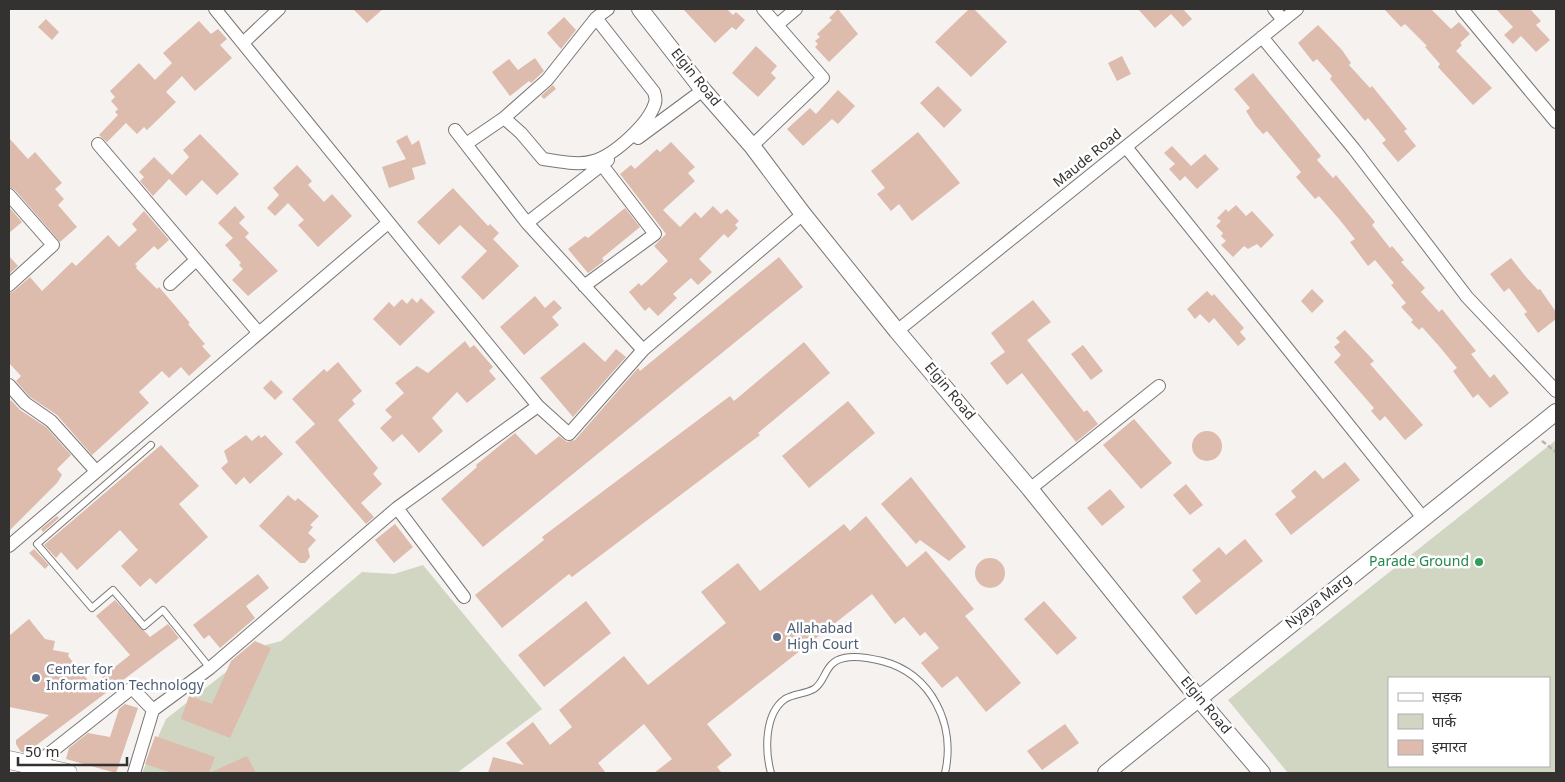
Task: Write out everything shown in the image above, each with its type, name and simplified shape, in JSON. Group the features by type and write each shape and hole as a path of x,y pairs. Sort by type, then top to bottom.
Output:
{"main road":[{"path":"9,760 35,769 68,773"}],"street":[{"path":"215,9 538,406 569,434 643,350 804,214"},
{"path":"243,43 279,9"},
{"path":"466,144 504,118 548,80 596,18 608,9"},
{"name":"Elgin Road","path":"640,9 703,90 752,146 897,331 1030,489 1198,698 1262,773"},
{"path":"752,146 823,78 763,9"},
{"path":"777,25 796,9"},
{"path":"1274,9 1283,20"},
{"name":"Maude Road","path":"897,331 1297,9"},
{"path":"1462,9 1556,122"},
{"path":"504,118 521,132 543,159 564,162 593,161 614,149 644,125 656,102 654,92 596,18"},
{"path":"1262,37 1354,150 1467,298 1556,391"},
{"path":"527,223 703,90"},
{"path":"455,130 527,223 643,350"},
{"path":"98,144 258,332"},
{"path":"1126,147 1424,519"},
{"path":"584,286 656,234 602,165"},
{"path":"9,195 53,245 9,285"},
{"path":"9,546 388,223"},
{"path":"170,284 196,260"},
{"path":"9,385 25,403 51,422 96,471"},
{"path":"1030,489 1159,386"},
{"path":"134,773 153,710 210,668 397,508 538,406"},
{"name":"Nyaya Marg","path":"1106,773 1556,412"},
{"path":"397,508 464,597"},
{"path":"35,769 46,756 132,688 153,710"}],"lane":[{"path":"151,445 37,544 92,608 113,590 144,626 163,610 210,668"},
{"path":"771,773 767,746 769,727 775,709 786,698 803,695 817,687 823,674 833,662 844,658 868,657 891,663 912,674 929,691 941,711 948,733 949,757 945,773"}],"green space":[{"name":"Parade Ground","path":"1556,440 1556,773 1288,773 1228,700"},
{"path":"423,565 542,709 457,773 142,773 166,719 258,647 281,641 362,572 394,574"}],"building":[{"path":"353,9 383,9 367,23"},
{"path":"683,9 727,9 733,15 736,12 745,20 736,30 732,27 715,43"},
{"path":"838,9 858,34 829,62 815,47 818,44 815,41 820,37 817,34 832,20 829,18"},
{"path":"969,9 974,9 1007,42 971,77 935,42"},
{"path":"1138,9 1183,9 1192,19 1183,27 1171,14 1155,28"},
{"path":"1384,9 1431,9 1451,29 1459,22 1470,34 1460,43 1462,45 1456,51 1492,88 1473,105 1438,67 1440,64 1425,47 1427,46 1405,24 1401,27"},
{"path":"1496,9 1530,9 1541,21 1536,25 1550,40 1536,52 1521,36 1513,44 1504,35 1513,27"},
{"path":"564,17 576,30 561,49 547,33"},
{"path":"46,19 59,32 52,40 38,27"},
{"path":"199,21 211,34 218,29 227,39 220,45 232,58 195,91 182,76 166,92 176,102 147,130 144,127 137,134 126,123 107,142 99,135 118,115 115,112 118,109 111,101 115,97 110,91 139,63 155,80 172,63 163,53"},
{"path":"1318,25 1342,50 1351,63 1349,65 1370,88 1372,86 1407,129 1404,131 1416,146 1398,162 1382,143 1386,140 1368,118 1365,121 1330,79 1332,76 1317,59 1313,62 1298,43"},
{"path":"756,46 777,66 771,73 776,78 758,97 732,73"},
{"path":"1122,56 1131,74 1117,81 1108,63"},
{"path":"535,58 544,71 531,83 529,81 510,96 492,72 509,59 518,70"},
{"path":"1253,73 1321,156 1317,160 1333,178 1336,175 1375,222 1372,225 1390,248 1392,246 1404,260 1401,262 1425,288 1421,292 1439,312 1442,309 1476,351 1471,354 1490,378 1494,374 1509,393 1490,408 1478,394 1473,398 1453,371 1457,368 1422,327 1419,330 1411,322 1413,320 1401,307 1406,303 1391,285 1394,283 1375,260 1368,266 1350,242 1355,239 1339,219 1319,196 1315,199 1296,177 1301,172 1267,131 1263,134 1255,125 1246,111 1250,108 1234,89"},
{"path":"553,85 556,89 544,99 541,96"},
{"path":"938,86 962,110 944,128 920,103"},
{"path":"838,90 855,106 838,124 832,119 803,146 787,129 810,108 816,114"},
{"path":"918,132 960,183 912,221 899,204 891,211 877,194 885,188 871,171"},
{"path":"200,134 239,174 217,195 202,180 186,196 169,179 153,196 140,181 144,177 139,172 154,157 172,175 189,157 183,150"},
{"path":"407,135 412,145 419,140 426,164 412,168 415,179 389,188 382,167 406,159 396,141"},
{"path":"9,138 28,159 35,152 62,183 55,189 64,199 58,205 77,227 60,242 15,190 9,187"},
{"path":"671,142 695,167 688,173 695,181 663,210 680,227 695,212 701,218 713,206 721,214 727,209 739,221 735,225 738,228 728,238 724,234 699,259 712,272 698,285 691,278 673,294 677,298 658,316 649,307 645,311 629,292 639,283 641,286 668,261 654,246 666,234 620,174 631,165 635,169 657,149 660,152"},
{"path":"1172,146 1191,166 1205,154 1219,169 1197,189 1185,176 1180,181 1169,169 1175,164 1164,153"},
{"path":"297,165 312,181 308,185 324,202 332,194 352,216 318,247 298,225 304,220 288,203 275,216 267,208 279,195 273,188"},
{"path":"453,188 488,226 490,224 499,233 493,239 519,266 483,300 461,277 487,251 460,225 439,245 417,222"},
{"path":"1236,205 1246,216 1252,211 1274,235 1261,248 1257,244 1248,249 1244,246 1233,257 1221,245 1226,241 1221,236 1223,233 1216,226 1221,221 1217,218 1226,209 1228,212"},
{"path":"235,206 245,217 239,223 249,233 245,237 278,271 248,296 232,280 243,269 239,265 241,263 225,245 233,238 218,223"},
{"path":"9,207 22,222 9,233"},
{"path":"625,208 640,227 602,258 604,261 588,273 568,249 585,236 588,238"},
{"path":"144,211 169,240 158,250 154,246 135,264 136,268 157,289 159,287 190,323 188,324 205,344 202,346 211,356 189,376 181,367 169,378 162,371 139,392 149,403 92,455 57,415 30,397 16,381 21,376 9,363 9,293 30,277 42,291 72,262 76,266 108,235 119,247 137,230 132,224"},
{"path":"9,256 18,266 9,274"},
{"path":"779,257 803,287 483,547 441,499 477,467 476,465 515,433 536,455 559,436 567,442 575,440 638,368 640,371"},
{"path":"1511,258 1538,290 1540,289 1556,312 1556,319 1538,333 1524,314 1527,312 1509,288 1504,292 1490,274"},
{"path":"1312,289 1324,301 1312,313 1301,301"},
{"path":"1207,291 1212,296 1214,294 1244,328 1240,332 1246,339 1238,346 1214,318 1209,323 1200,314 1195,319 1187,309"},
{"path":"535,296 545,308 554,300 562,308 552,317 559,325 524,355 500,327"},
{"path":"412,298 417,303 421,298 435,312 400,346 373,319 389,302 394,307 402,299 407,304"},
{"path":"1033,300 1051,322 1027,340 1084,412 1087,410 1098,424 1076,442 1022,373 1007,385 990,363 1005,352 991,333"},
{"path":"1345,330 1374,361 1370,364 1423,425 1405,440 1385,416 1380,421 1371,411 1374,408 1334,362 1341,355 1334,347 1340,342 1336,338"},
{"path":"465,341 470,348 474,345 493,367 489,371 496,379 467,403 457,392 432,418 443,431 419,453 402,434 393,442 380,428 392,417 385,410 404,393 395,383 417,366 428,373"},
{"path":"584,342 605,362 616,349 626,357 573,417 540,378"},
{"path":"804,342 830,373 758,433 760,435 572,577 569,574 502,628 475,595 544,540 542,537 730,396 734,401"},
{"path":"1083,345 1103,371 1091,380 1071,354"},
{"path":"338,362 362,391 352,400 355,404 338,420 378,468 373,474 382,484 361,503 374,517 366,524 295,442 315,424 292,399 324,369 327,372"},
{"path":"271,380 283,392 275,400 263,388"},
{"path":"11,400 20,410 46,427 71,455 57,469 62,475 57,483 9,531 9,403"},
{"path":"848,401 875,433 809,488 782,456"},
{"path":"1134,419 1172,463 1141,489 1103,445"},
{"path":"1207,431 1218,435 1222,446 1218,457 1207,461 1196,457 1192,446 1196,435"},
{"path":"246,435 252,441 259,435 261,438 265,435 283,454 250,484 244,477 236,485 221,468 228,462 224,451"},
{"path":"161,445 199,486 179,504 208,537 156,584 150,578 140,587 121,566 138,550 120,530 77,570 61,552 56,558 44,545"},
{"path":"1345,462 1360,480 1291,535 1275,514 1296,497 1291,491 1315,470 1323,479"},
{"path":"911,477 966,547 949,561 920,540 916,544 881,504"},
{"path":"1186,484 1203,505 1190,515 1173,495"},
{"path":"1110,489 1125,507 1102,526 1087,508"},
{"path":"288,495 295,501 298,498 319,516 310,525 313,527 308,533 316,540 308,549 310,557 305,563 300,563 259,526"},
{"path":"57,516 59,518 43,532 41,529"},
{"path":"866,516 907,567 926,551 974,609 965,616 1021,683 986,712 957,676 942,688 921,663 939,648 925,632 920,636 904,617 895,624 872,594 707,724 732,755 717,767 722,773 654,773 672,759 644,724 598,763 606,773 488,773 493,757 524,765 506,743 533,722 550,745 572,727 559,710 624,656 648,685 726,623 701,592 738,563 760,591 844,524 850,531"},
{"path":"395,524 413,547 394,563 375,540"},
{"path":"1245,539 1263,561 1196,615 1182,597 1201,581 1192,570 1219,547 1226,555"},
{"path":"34,549 49,565 45,569 29,553"},
{"path":"990,558 996,559 1004,567 1004,579 996,587 990,588 984,587 976,579 975,573 976,567 984,559"},
{"path":"258,574 269,588 246,606 255,618 220,648 209,635 204,639 193,625"},
{"path":"115,600 150,637 168,624 179,638 26,753 21,752 16,744 16,740 49,715 9,707 9,636 29,619 45,639 55,641 53,650 69,653 68,656 92,685 130,655 96,616"},
{"path":"586,601 611,633 544,687 518,655"},
{"path":"1044,601 1077,638 1057,655 1024,619"},
{"path":"255,641 271,648 230,738 181,719 189,696 212,704 231,661"},
{"path":"125,704 138,708 116,773 66,759 69,748 88,733 110,737 119,709"},
{"path":"1065,724 1079,743 1042,770 1027,751"},
{"path":"155,736 215,757 209,773 172,773 145,764"},
{"path":"247,756 256,773 209,773"}],"place":[{"name":"Parade Ground","path":"1479,562"},
{"name":"Allahabad High Court","path":"777,637"},
{"name":"Center for Information Technology","path":"36,678"}]}
